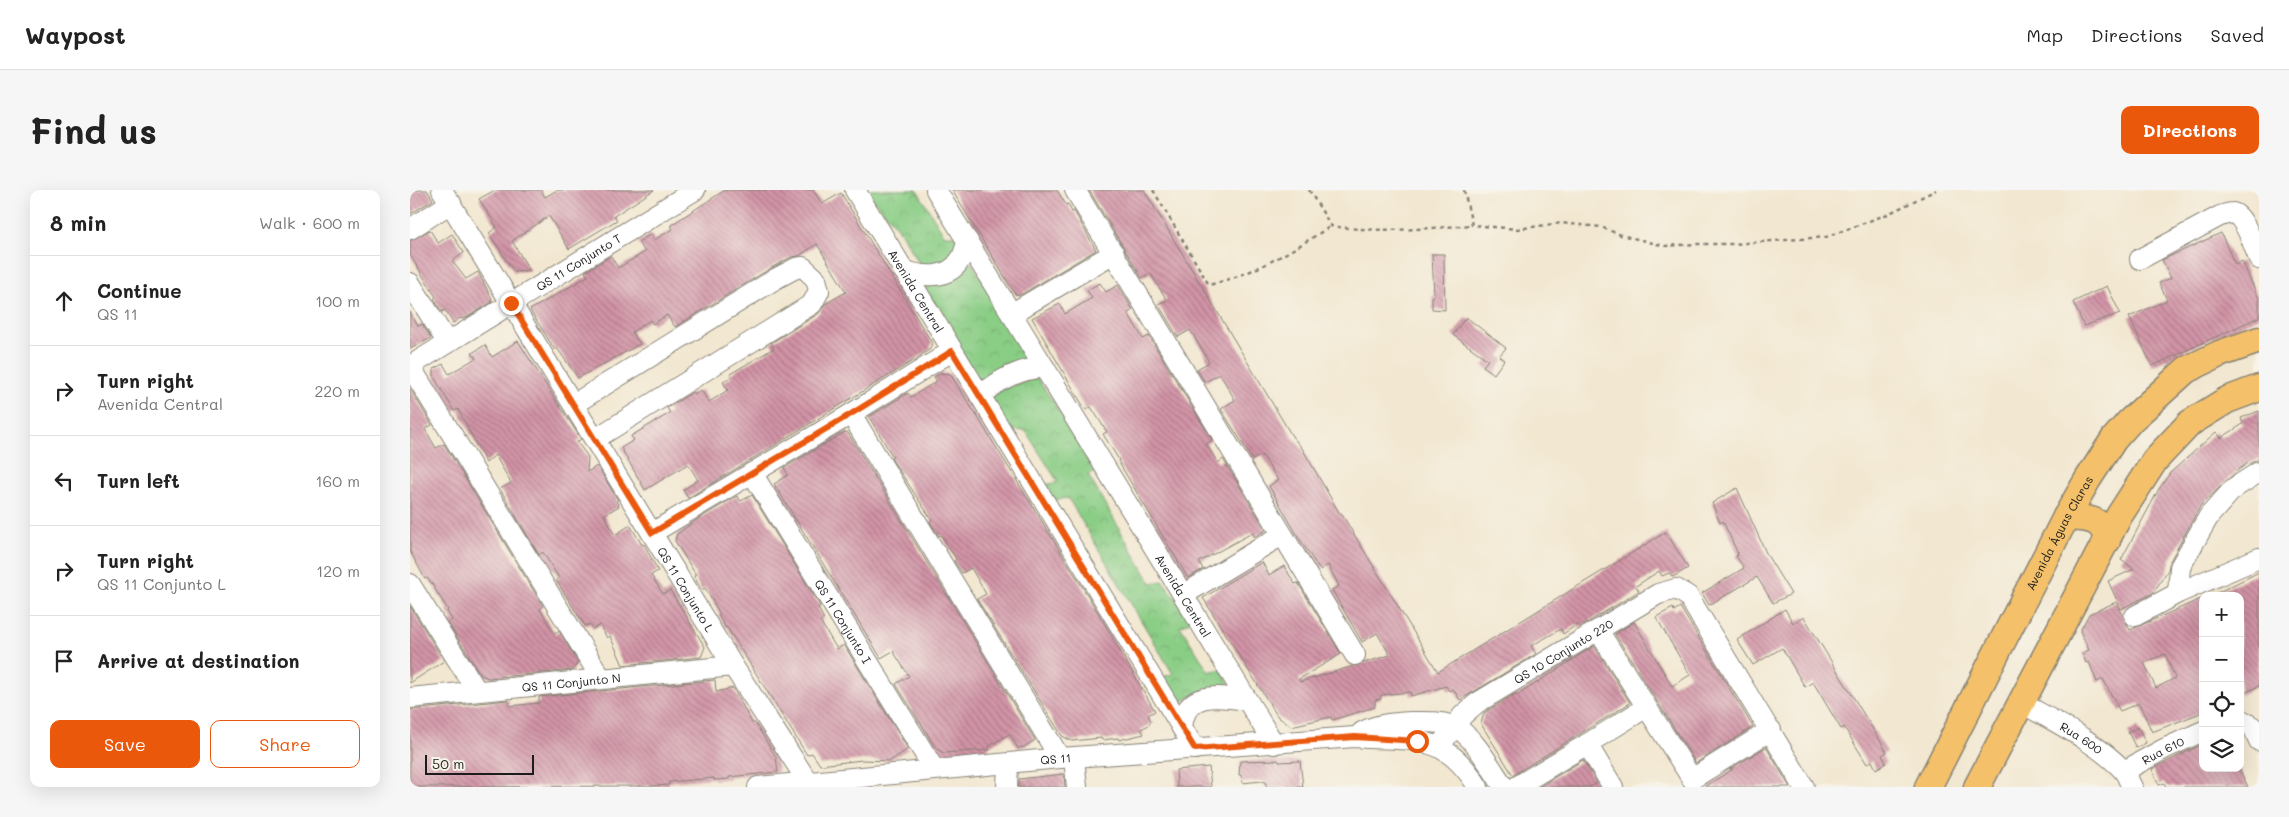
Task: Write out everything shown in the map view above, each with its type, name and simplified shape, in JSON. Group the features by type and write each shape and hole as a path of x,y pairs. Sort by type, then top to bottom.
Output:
{"main road":[{"name":"Avenida Águas Claras","path":"1928,787 2066,517 2088,478 2114,440 2130,421 2186,370 2219,354 2259,340"},
{"path":"2168,388 2177,411 2190,423"},
{"path":"1976,787 2133,492 2155,460 2190,423 2227,400 2259,388"},
{"path":"2066,517 2085,518 2101,525 2105,531 2107,541"}],"street":[{"name":"QS 11 Conjunto T","path":"410,366 695,190"},
{"name":"Avenida Central","path":"855,190 1195,749"},
{"name":"Avenida Central","path":"936,190 1274,744"},
{"path":"1075,190 1355,655"},
{"name":"QS 11 Conjunto L","path":"446,196 733,666 808,782"},
{"path":"410,229 446,196"},
{"path":"2140,259 2220,216 2230,213 2235,214 2243,222 2259,260"},
{"path":"903,270 926,276 940,275 952,269 960,260 968,241"},
{"path":"1011,314 1114,253"},
{"path":"574,404 796,268 803,267 816,279 819,291 812,304 595,439"},
{"path":"410,283 447,342"},
{"path":"652,533 952,351"},
{"path":"410,366 601,678"},
{"path":"980,396 996,382 1008,375 1025,369 1044,367"},
{"path":"851,414 1067,758 1077,787"},
{"path":"2178,593 2180,567 2209,516 2234,488 2259,472"},
{"name":"QS 11 Conjunto I","path":"752,474 934,769"},
{"path":"1183,595 1282,535"},
{"path":"2135,616 2178,593 2259,558"},
{"path":"410,584 477,691"},
{"name":"QS 10 Conjunto 220","path":"1439,746 1454,726 1477,703 1658,594 1668,590 1682,591 1696,608 1804,787"},
{"path":"1598,630 1645,708 1686,783 1771,730"},
{"name":"QS 11 Conjunto N","path":"410,698 733,666"},
{"path":"1182,728 1185,713 1191,705 1199,700 1222,697 1246,700"},
{"name":"Rua 600","path":"2020,702 2067,729 2128,779"},
{"path":"1516,787 1645,708"},
{"name":"QS 11","path":"1355,737 1375,727 1393,724 1429,722 1454,726"},
{"path":"1454,726 1474,745 1504,787"},
{"name":"Rua 610","path":"2128,779 2164,749 2199,733"},
{"name":"QS 11","path":"758,787 934,769 1355,737 1396,738 1439,746"},
{"path":"1588,744 1613,787"},
{"path":"1439,746 1452,754 1462,764 1478,787"},
{"path":"1007,787 1008,764"}],"path":[{"path":"1153,190 1209,285 1241,277 1272,262 1331,226 1368,231 1401,231 1472,225 1517,229 1561,224 1601,227 1621,235 1666,246 1732,244 1826,237 1888,214 1936,190"},
{"path":"1310,190 1331,226"},
{"path":"1464,190 1472,225"}],"green space":[{"path":"865,190 917,190 944,235 955,235 960,248 945,267 924,271 900,231"},
{"path":"972,263 1028,359 980,384 924,289"},
{"path":"1037,378 1100,471 1088,475 1151,583 1163,581 1192,621 1180,626 1209,672 1221,669 1232,689 1199,692 1179,703 1162,677 1173,674 1068,498 1053,500 1045,485 1058,482 1025,430 1010,431 987,394"}],"building":[{"path":"410,190 427,190 433,200 410,214"},
{"path":"495,190 541,190 545,197 557,190 654,190 614,216 617,220 569,249 549,216 512,241 530,271 514,272 489,233 497,227 479,199"},
{"path":"725,190 813,190 822,204 841,193 932,343 930,349 914,360 688,498 683,490 698,480 688,464 645,490 621,448 634,440 631,436 670,413 667,408 693,392 694,394 701,390 709,402 728,390 723,382 732,377 730,374 774,348 771,343 818,314 825,304 846,292 817,244 799,256 791,257 771,268 675,327 667,315 653,324 650,320 632,332 640,344 578,378 557,348 555,350 530,310 588,276 585,272 611,256 618,268 645,252 638,242 651,234 654,240 673,229 671,225"},
{"path":"952,190 1057,190 1066,205 1068,204 1072,212 1074,211 1096,250 1020,295 1015,294"},
{"path":"1089,190 1144,190 1292,436 1302,448 1340,514 1438,672 1666,532 1688,568 1673,577 1669,573 1662,576 1659,571 1636,586 1639,591 1580,627 1578,624 1563,634 1561,629 1531,646 1536,654 1460,700 1453,689 1449,691 1446,686 1411,696 1410,692 1381,695 1381,699 1375,700 1375,707 1332,720 1331,717 1291,726 1278,717 1203,598 1262,562 1269,575 1284,566 1295,584 1298,583 1341,654 1299,679 1300,682 1390,655 1377,633 1362,642 1332,590 1339,586 1328,565 1320,570 1269,486 1278,480 1262,455 1253,460 1221,409 1235,400 1220,374 1205,382 1197,369 1209,362 1194,336 1190,330 1178,337 1158,304 1167,300 1150,273 1142,278"},
{"path":"430,230 438,243 452,234 464,253 452,261 466,279 478,272 491,297 492,302 464,319 460,318 453,323 445,310 442,312 434,299 436,297 410,255 410,241"},
{"path":"2221,233 2235,265 2242,261 2259,299 2259,317 2152,366 2129,317 2167,300 2159,283 2171,278 2162,260"},
{"path":"1432,254 1444,254 1445,310 1432,309 1432,297 1434,296"},
{"path":"1100,283 1106,292 1118,285 1133,310 1128,313 1143,339 1149,336 1212,440 1206,444 1218,463 1223,459 1266,530 1255,537 1252,533 1199,562 1203,569 1188,578 1103,434 1107,432 1091,407 1086,410 1032,318 1060,304 1065,314 1092,298 1087,290"},
{"path":"2107,286 2120,313 2084,326 2073,302"},
{"path":"410,312 418,326 422,324 431,338 410,349"},
{"path":"1466,317 1506,348 1499,356 1504,360 1494,374 1483,366 1488,360 1453,335"},
{"path":"518,341 581,439 577,442 588,457 587,472 597,466 618,500 616,501 619,506 604,515 615,535 630,525 642,545 644,544 658,571 651,575 663,594 670,590 705,647 701,657 623,665 610,636 607,638 600,625 593,629 590,624 585,626 556,580 559,578 543,552 539,555 500,489 511,483 495,455 486,463 458,409 454,411 434,377 434,369 443,364 449,374 476,358 472,353 485,345 492,357"},
{"path":"941,373 950,374 980,421 1091,601 1155,711 1148,715 1151,721 1149,725 1141,729 1144,734 1119,740 1118,738 1102,740 1101,738 1072,741 1062,736 977,599 986,594 971,568 962,573 954,561 956,559 941,535 939,536 930,522 932,520 891,458 893,457 869,417 908,393 911,397 937,381 934,377"},
{"path":"410,389 432,425 425,429 436,448 444,444 543,606 540,609 555,634 559,631 578,662 573,670 488,678 481,675 448,623 452,620 448,610 432,584 427,578 425,579 410,551"},
{"path":"2259,411 2259,459 2248,463 2238,470 2201,505 2170,561 2168,570 2153,593 2121,609 2108,581 2134,569 2121,560 2159,489 2170,473 2216,432 2221,438 2243,424 2241,418"},
{"path":"845,432 848,433 1035,740 1024,747 1018,748 1009,734 988,747 990,750 943,753 936,748 896,684 909,676 893,651 881,658 774,484 788,475 784,468"},
{"path":"1737,488 1767,555 1791,594 1773,603 1757,577 1709,605 1702,593 1744,568 1736,556 1738,554 1723,521 1720,523 1712,503"},
{"path":"752,495 820,606 818,608 824,619 820,621 837,649 844,645 908,749 890,761 862,760 820,765 812,753 807,755 718,615 720,614 705,588 701,590 694,576 696,575 675,541 677,534 698,519 737,496 741,501"},
{"path":"2259,572 2259,686 2244,693 2244,592 2219,592"},
{"path":"2199,600 2199,714 2152,732 2139,703 2120,711 2103,679 2097,682 2089,662 2086,663 2082,653 2089,650 2080,631 2089,614 2116,602 2130,630","holes":["2165,654 2175,678 2156,688 2144,663"]},
{"path":"410,606 444,661 410,683"},
{"path":"1680,607 1753,727 1696,763 1615,634 1634,622 1672,686 1690,675 1656,617 1673,608 1674,611"},
{"path":"1785,609 1793,623 1804,617 1887,752 1882,755 1886,763 1876,769 1872,761 1867,764 1844,727 1841,729 1813,682 1805,687 1782,648 1753,665 1737,640"},
{"path":"1594,646 1630,703 1513,775 1481,724 1484,713 1515,694 1516,696"},
{"path":"715,680 716,692 733,688 752,723 755,723 776,757 778,772 729,777 729,779 714,780 714,778 669,782 669,785 654,786 410,787 410,710 509,700 509,706 539,703 539,697"},
{"path":"2138,727 2146,743 2136,748 2128,732"},
{"path":"2199,746 2199,772 2241,772 2248,787 2166,787 2164,783 2159,785 2152,769"},
{"path":"1766,747 1790,787 1704,787 1733,769 1730,769"},
{"path":"1278,760 1279,762 1300,761 1303,787 1266,787 1266,782 1262,781 1242,783 1241,775 1239,775 1240,761"},
{"path":"1583,760 1597,783 1590,787 1539,787"},
{"path":"1209,767 1211,787 1177,787 1176,770"},
{"path":"1064,774 1065,787 1019,787 1019,779"}],"route":[{"path":"511,303 652,533 952,351 1195,749 1355,737 1371,739 1396,738 1417,741"}]}
